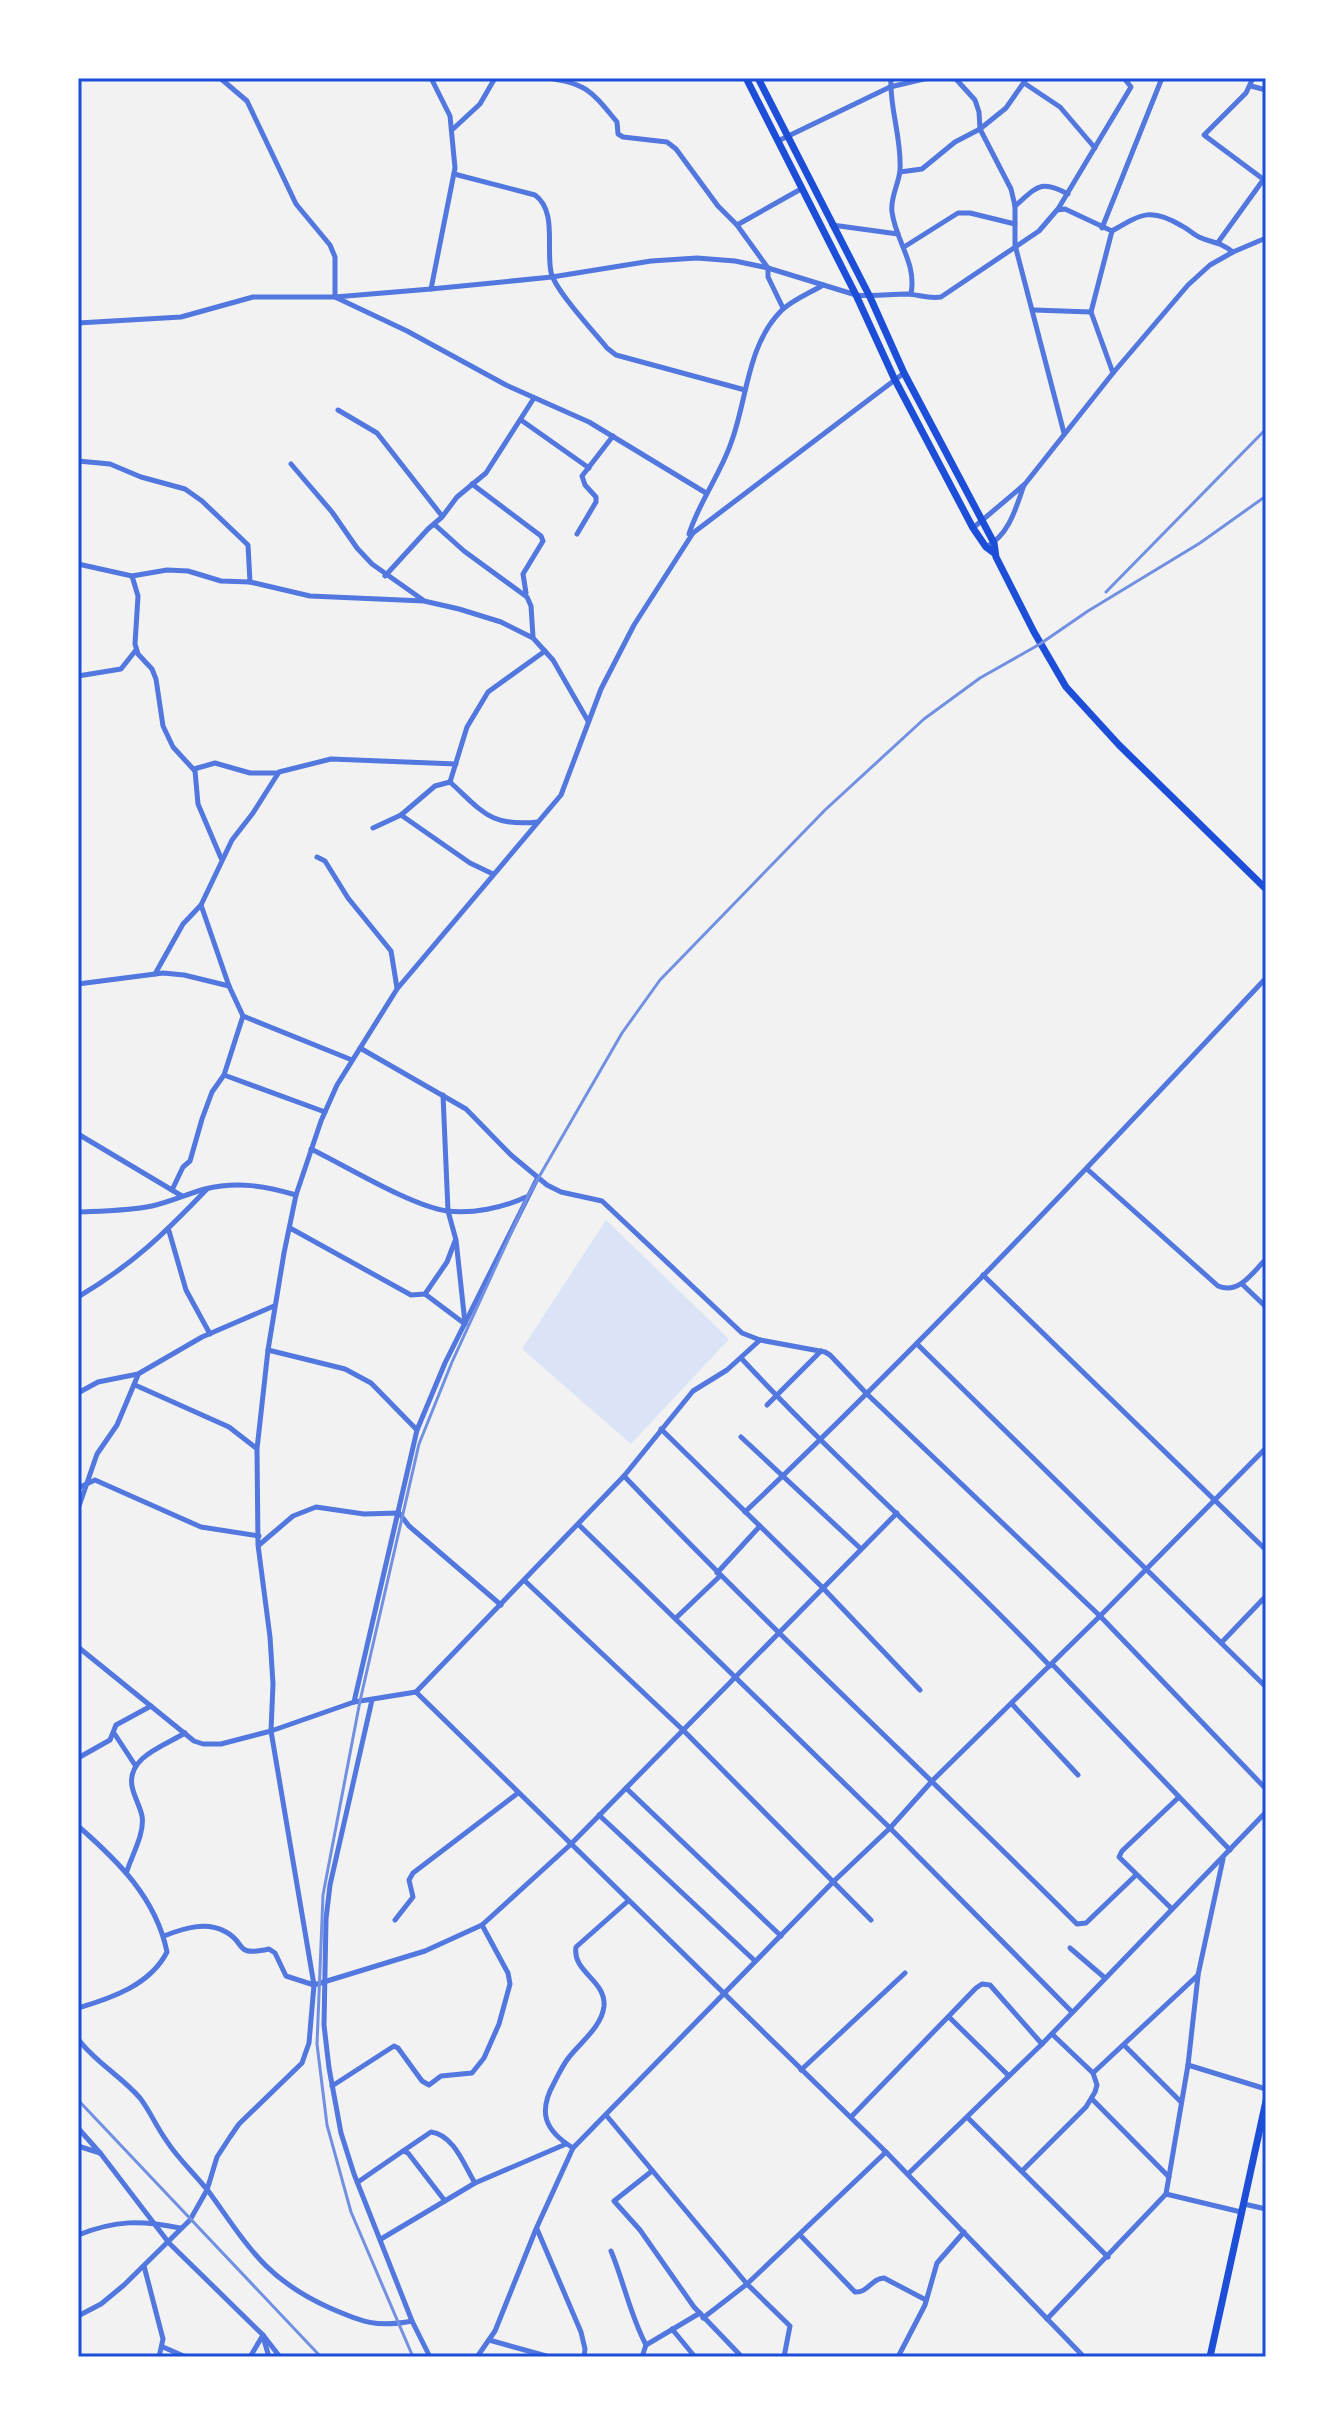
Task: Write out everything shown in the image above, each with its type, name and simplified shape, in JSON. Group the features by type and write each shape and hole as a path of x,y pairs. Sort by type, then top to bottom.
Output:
{"main road":[{"path":"746,78 856,295 894,378 973,528 990,545"},
{"path":"758,78 870,297 904,373 981,521 995,555 1066,687 1097,722 1266,889"},
{"path":"936,455 945,450"},
{"path":"1210,2357 1266,2101"}],"street":[{"path":"220,78 247,101 296,204 330,245 335,257 335,297"},
{"path":"431,78 450,116 454,174 431,289"},
{"path":"453,130 480,104 495,78"},
{"path":"547,78 584,85 617,122 618,134 623,137 667,142 676,149 768,268 771,286 783,308"},
{"path":"891,78 898,124 900,172 891,211 911,264 914,280 911,294"},
{"path":"778,141 790,138 890,87 928,78"},
{"path":"955,78 975,100 980,129 1011,189 1015,206 1015,245 1064,434"},
{"path":"78,323 181,317 253,297 335,297 431,289 697,258 768,268 856,295 941,297 1039,231 1057,210 1131,87 1124,78"},
{"path":"1102,228 1162,78"},
{"path":"1219,241 1264,177 1204,135 1251,86 1253,78"},
{"path":"900,172 922,169 955,142 980,129 1006,108 1026,80 1060,107 1095,148"},
{"path":"1251,86 1266,90"},
{"path":"454,174 535,195 543,202 548,211 552,277 607,348 616,355 745,390"},
{"path":"1015,206 1038,186 1068,194"},
{"path":"737,225 801,189"},
{"path":"1057,210 1071,210 1112,231 1148,213 1161,215 1199,237 1219,241 1233,252"},
{"path":"904,247 958,213 1015,224"},
{"path":"832,225 898,234"},
{"path":"1112,231 1091,312 1113,373"},
{"path":"973,528 1025,484 1188,285 1210,265 1266,238"},
{"path":"686,542 695,514 731,444 758,348 771,323 783,308 823,285"},
{"path":"335,297 407,331 506,385 589,422 706,493"},
{"path":"1034,310 1091,312"},
{"path":"78,2316 101,2304 190,2220 207,2190 217,2157 239,2124 302,2063 309,2043 314,1985 271,1731 273,1684 258,1545 257,1449 268,1350 296,1195 325,1112 352,1060 397,989 561,795 601,689 634,625 686,542 701,525 728,504 904,373"},
{"path":"385,576 457,497 486,473 534,398"},
{"path":"338,410 377,433 442,517"},
{"path":"521,420 589,468"},
{"path":"577,534 596,502 596,497 582,479 613,436"},
{"path":"78,461 110,464 194,494 248,545 250,582"},
{"path":"291,464 332,512 357,548 385,576 424,601"},
{"path":"472,484 541,536 543,541 523,574 531,606 533,638"},
{"path":"990,545 1010,522 1025,484"},
{"path":"434,524 464,551 527,597"},
{"path":"78,564 132,576 179,570 221,581 250,582 310,596 424,601 501,622 533,638 553,660 588,722"},
{"path":"132,576 138,596 134,632 137,649 156,679 163,726 173,747 194,769 198,804 222,858"},
{"path":"78,676 121,669 137,649"},
{"path":"450,782 467,727 488,692 545,651"},
{"path":"194,769 215,763 250,773 279,772 331,759 456,764"},
{"path":"155,974 183,924 201,905 222,858 279,772"},
{"path":"450,782 492,818 503,823 538,822"},
{"path":"373,828 401,815 435,786 450,782"},
{"path":"401,815 470,863 493,874"},
{"path":"317,857 325,861 348,898 391,951 397,989"},
{"path":"172,1190 185,1164 190,1161 212,1092 224,1075 243,1016 229,986 201,905"},
{"path":"78,984 155,974 184,975 229,986"},
{"path":"78,977 86,982"},
{"path":"745,1512 917,1344 1266,978"},
{"path":"243,1016 352,1060"},
{"path":"360,1048 466,1109 511,1155 561,1192 602,1201 735,1328 760,1340 830,1355 1100,1616 1266,1789"},
{"path":"224,1075 325,1112"},
{"path":"443,1095 448,1211 456,1240 465,1324"},
{"path":"78,1134 183,1196"},
{"path":"311,1149 423,1205 448,1211 489,1209 528,1196"},
{"path":"1087,1169 1218,1286 1232,1288 1242,1284 1266,1259"},
{"path":"354,1702 417,1430 465,1324 538,1177"},
{"path":"78,1212 153,1205 238,1184 268,1187 296,1195"},
{"path":"78,1297 130,1264 169,1230 208,1189"},
{"path":"290,1228 411,1295 425,1294 465,1324"},
{"path":"169,1230 186,1290 210,1334"},
{"path":"425,1294 447,1262 456,1240"},
{"path":"983,1275 1266,1550"},
{"path":"1242,1284 1266,1307"},
{"path":"78,1393 98,1382 138,1374 210,1334 275,1306"},
{"path":"78,1647 203,1744 221,1744 271,1731 354,1702 416,1692 579,1525 624,1476 693,1391 727,1370 760,1340"},
{"path":"917,1344 1266,1687"},
{"path":"268,1350 345,1369 371,1383 417,1430"},
{"path":"767,1405 821,1351"},
{"path":"741,1358 818,1440 982,1594 1230,1850"},
{"path":"78,1509 97,1454 117,1425 138,1374"},
{"path":"134,1385 229,1427 257,1449"},
{"path":"661,1429 822,1587 920,1690"},
{"path":"741,1437 860,1548"},
{"path":"477,2357 489,2340 573,2148 833,1882 890,1828 933,1780 1266,1448"},
{"path":"624,1476 718,1574 933,1780 1077,1924 1086,1923 1136,1875"},
{"path":"78,1488 95,1480 201,1527 259,1536"},
{"path":"258,1545 306,1509 316,1507 378,1515 399,1513"},
{"path":"399,1513 409,1526 501,1605"},
{"path":"164,1936 187,1926 225,1931 239,1947 252,1953 269,1949 275,1953 286,1976 314,1985 425,1951 482,1925 570,1845 897,1513"},
{"path":"579,1525 738,1677 1072,2012"},
{"path":"676,1618 760,1526"},
{"path":"525,1581 683,1730 871,1920"},
{"path":"1222,1642 1266,1596"},
{"path":"416,1692 851,2117 1084,2357"},
{"path":"372,1700 330,1885 323,1982 324,2025 341,2133 412,2321 430,2357"},
{"path":"1012,1704 1078,1775"},
{"path":"78,1758 110,1740 116,1725 151,1706"},
{"path":"113,1732 135,1765"},
{"path":"127,1871 142,1826 142,1815 132,1785 135,1765 185,1733"},
{"path":"626,1788 781,1936"},
{"path":"395,1920 413,1897 409,1880 413,1873 518,1793"},
{"path":"1172,1909 1120,1860 1120,1854 1179,1797"},
{"path":"908,2174 1052,2034 1266,1812"},
{"path":"599,1815 755,1961"},
{"path":"78,1826 127,1871 156,1917 167,1952 160,1966 136,1984 109,1999 78,2008"},
{"path":"1047,2319 1166,2194 1188,2065 1198,1975 1224,1856"},
{"path":"573,2148 549,2125 544,2113 545,2102 567,2060 601,2017 604,2004 598,1985 578,1964 576,1947 628,1901"},
{"path":"332,2086 394,2046 424,2084 429,2085 441,2076 472,2073 479,2067 499,2024 510,1984 508,1973 482,1925"},
{"path":"1070,1948 1105,1978"},
{"path":"801,2070 905,1973"},
{"path":"1093,2073 1198,1975"},
{"path":"851,2117 982,1984 990,1985 1042,2044"},
{"path":"949,2017 1009,2076"},
{"path":"1022,2171 1092,2099 1097,2085 1093,2073 1052,2034"},
{"path":"78,2039 98,2062 138,2096 172,2148 207,2190 251,2252 272,2274 294,2290 367,2323 390,2325 412,2321"},
{"path":"1124,2045 1181,2102"},
{"path":"1188,2065 1266,2089"},
{"path":"1092,2099 1169,2177"},
{"path":"606,2115 747,2284 790,2326 784,2357"},
{"path":"968,2118 1108,2257"},
{"path":"78,2128 169,2243 263,2335 280,2357"},
{"path":"358,2182 431,2132 441,2134 458,2154 475,2183"},
{"path":"381,2239 475,2183 566,2144"},
{"path":"78,2146 101,2154"},
{"path":"403,2151 408,2153 445,2201"},
{"path":"642,2357 646,2345 702,2315 747,2284 886,2152"},
{"path":"652,2171 614,2201 640,2230 702,2315 742,2357"},
{"path":"1166,2194 1242,2208 1266,2209"},
{"path":"78,2235 131,2221 180,2228"},
{"path":"536,2229 581,2332 584,2357"},
{"path":"898,2357 926,2300 937,2263 964,2232"},
{"path":"800,2235 855,2292 863,2291 874,2281 884,2278 926,2300"},
{"path":"611,2251 632,2319 646,2345"},
{"path":"144,2266 163,2339 159,2357"},
{"path":"672,2329 695,2357"},
{"path":"250,2357 263,2335"},
{"path":"263,2335 269,2357"},
{"path":"489,2340 550,2357"},
{"path":"163,2347 186,2357"}],"shaded area":[{"path":"606,1220 729,1339 631,1444 522,1349"}],"railway":[{"path":"1106,592 1266,429"},
{"path":"413,2357 351,2212 327,2125 317,2044 323,1895 360,1701 419,1444 452,1362 528,1196 622,1033 660,980 825,810 924,719 980,678 1040,644 1200,543 1266,496"},
{"path":"78,2100 321,2357"}]}
